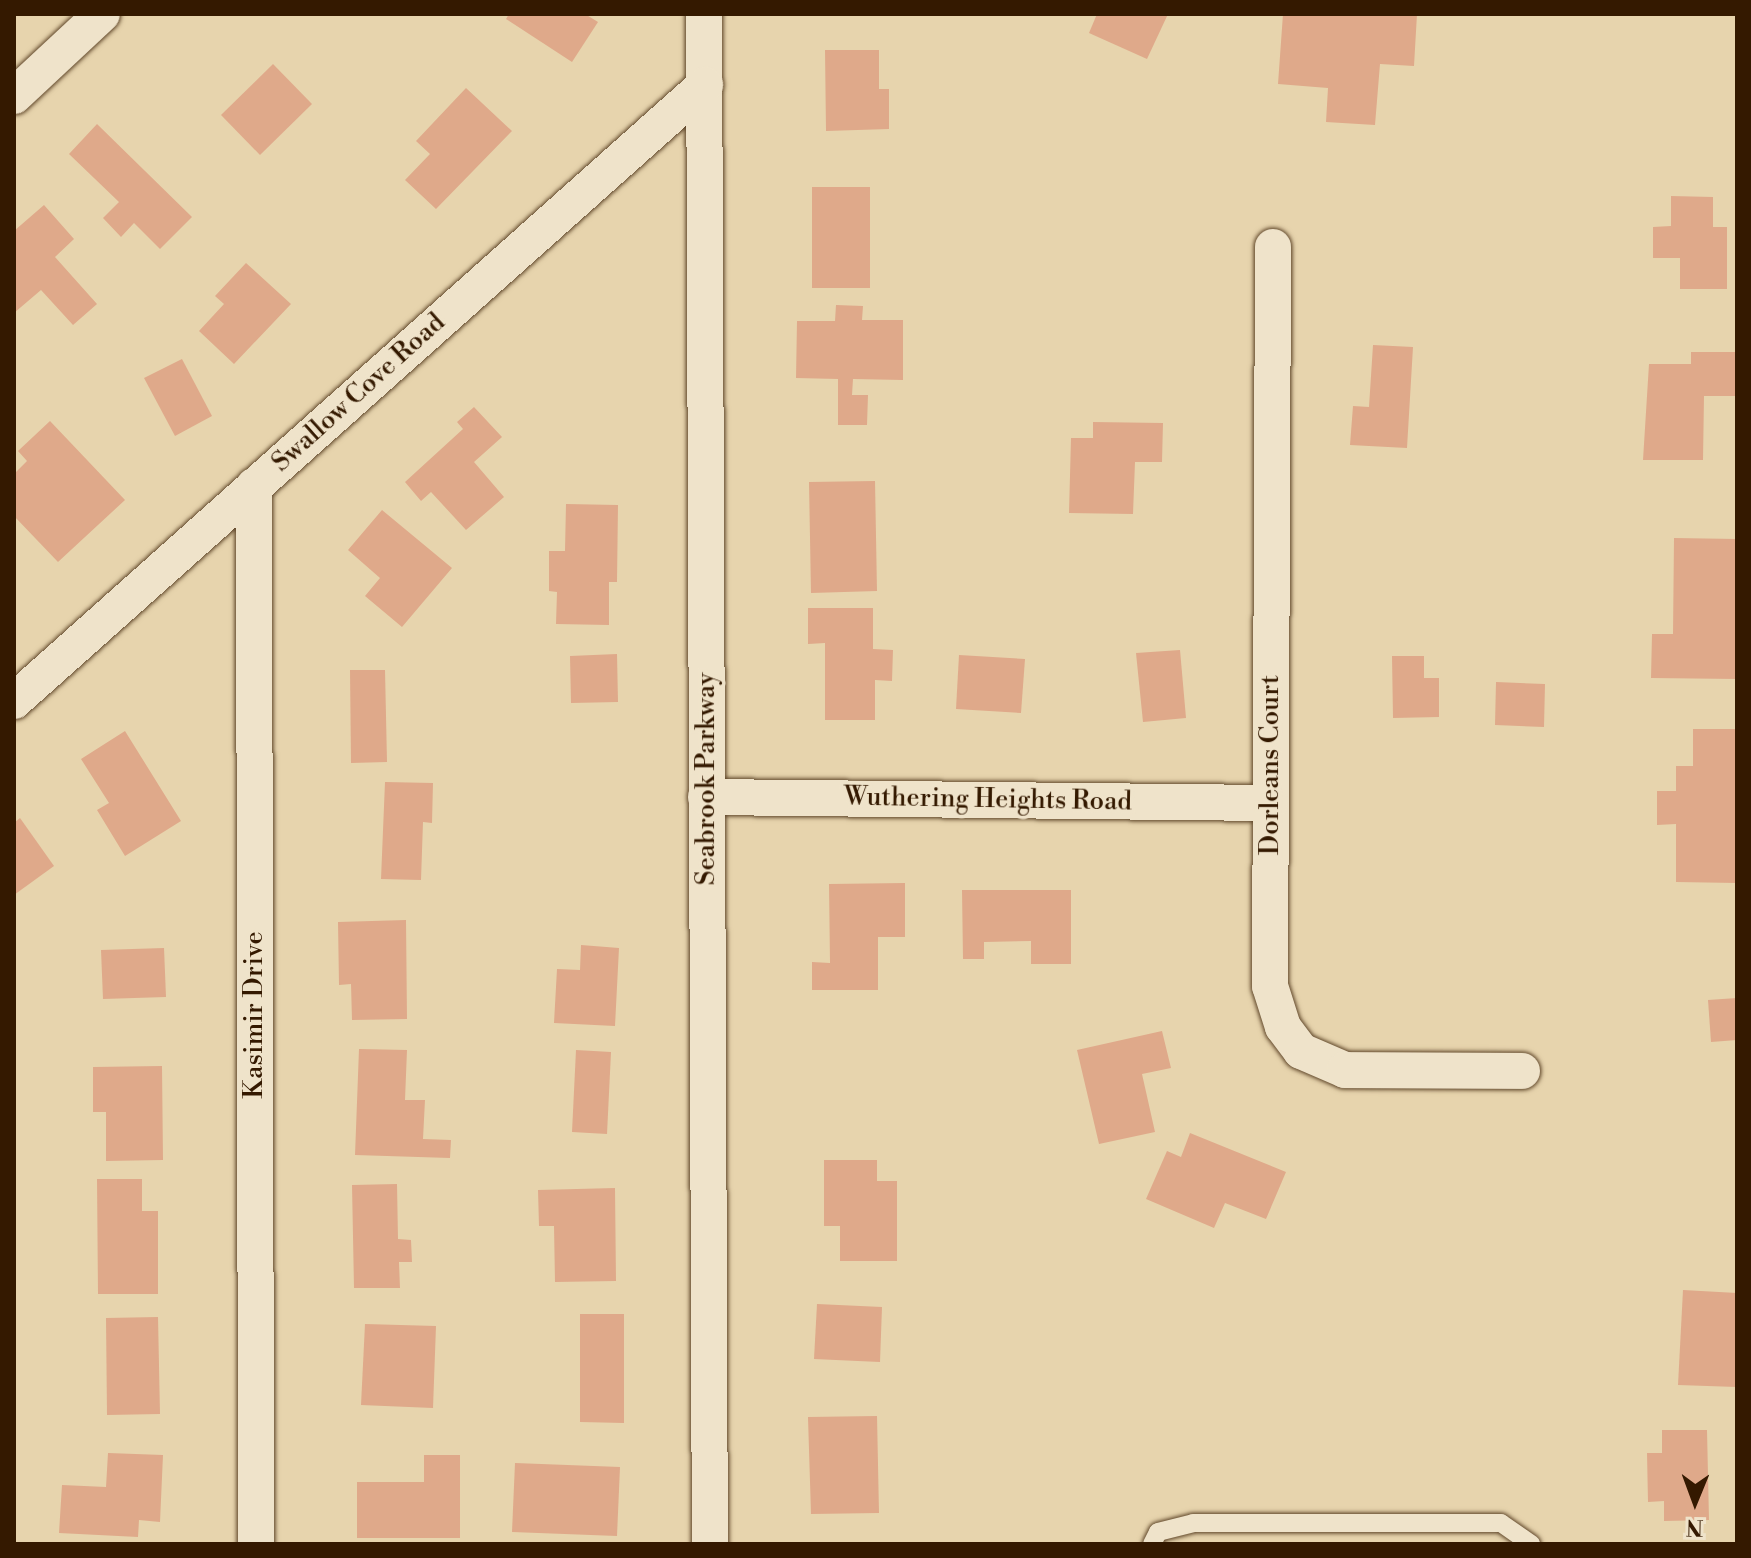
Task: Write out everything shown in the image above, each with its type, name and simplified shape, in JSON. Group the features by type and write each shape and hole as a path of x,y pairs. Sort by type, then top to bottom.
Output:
{"street":[{"path":"14,96 102,14"},
{"name":"Seabrook Parkway","path":"704,14 710,1544"},
{"name":"Swallow Cove Road","path":"14,701 705,85"},
{"name":"Dorleans Court","path":"1273,247 1270,986 1283,1027 1301,1051 1345,1070 1522,1071"},
{"name":"Kasimir Drive","path":"254,486 256,1544"},
{"name":"Wuthering Heights Road","path":"706,797 1270,803"}],"lane":[{"path":"1152,1544 1158,1532 1193,1523 1501,1523 1531,1544"}],"building":[{"path":"509,14 585,14 598,22 572,62 506,19"},
{"path":"1097,14 1168,14 1147,59 1089,33"},
{"path":"1283,14 1417,14 1414,66 1380,64 1375,125 1326,122 1328,88 1278,84"},
{"path":"825,50 879,50 879,89 889,89 889,129 826,131"},
{"path":"273,64 312,104 260,155 221,115"},
{"path":"466,88 512,131 436,209 405,180 430,154 416,141"},
{"path":"97,124 192,217 160,249 134,223 121,237 103,218 119,202 69,154"},
{"path":"812,187 870,187 870,288 812,288"},
{"path":"1671,196 1713,197 1713,227 1727,227 1727,289 1680,289 1680,258 1653,258 1653,227 1671,226"},
{"path":"44,205 74,239 55,257 97,304 73,325 41,290 14,313 14,231"},
{"path":"246,263 291,304 234,364 199,331 224,304 215,296"},
{"path":"836,305 863,306 862,320 903,320 903,380 853,379 852,395 868,395 867,425 838,425 838,379 796,378 797,321 835,321"},
{"path":"1373,345 1413,347 1407,448 1350,445 1353,406 1369,407"},
{"path":"1691,352 1737,352 1737,396 1704,396 1703,460 1643,460 1649,364 1691,364"},
{"path":"182,359 212,416 175,436 144,378"},
{"path":"474,407 502,437 474,462 504,497 466,530 431,492 421,501 405,482 463,429 457,422"},
{"path":"50,421 125,500 58,562 14,516 14,474 27,461 18,451"},
{"path":"1093,422 1163,423 1162,462 1135,462 1133,514 1069,513 1071,438 1093,438"},
{"path":"875,481 877,591 811,593 809,482"},
{"path":"566,504 618,505 617,582 609,582 609,625 556,624 557,592 549,591 549,551 565,551"},
{"path":"382,510 452,568 402,627 365,596 380,578 348,550"},
{"path":"1674,538 1737,539 1737,679 1651,678 1652,634 1673,634"},
{"path":"808,608 873,608 873,649 893,650 892,681 875,680 875,720 825,720 825,643 808,644"},
{"path":"1180,650 1186,718 1143,722 1136,653"},
{"path":"617,654 618,702 571,703 570,656"},
{"path":"959,655 1025,659 1021,713 956,709"},
{"path":"1392,656 1424,656 1424,678 1439,678 1439,717 1393,718"},
{"path":"350,670 385,670 387,762 351,763"},
{"path":"1496,682 1545,684 1544,727 1495,725"},
{"path":"1693,729 1737,729 1737,883 1676,882 1676,824 1657,825 1657,791 1676,791 1676,766 1693,766"},
{"path":"125,731 181,821 125,856 97,810 109,803 81,759"},
{"path":"385,782 433,783 432,823 423,822 421,880 381,879"},
{"path":"20,818 54,866 14,895 14,823"},
{"path":"905,883 905,937 878,937 878,990 812,990 812,962 830,963 829,884"},
{"path":"962,890 1071,890 1071,964 1031,964 1031,941 984,942 984,959 963,959"},
{"path":"406,920 407,1019 352,1020 351,984 339,985 338,922"},
{"path":"581,945 619,948 615,1026 554,1023 557,969 580,970"},
{"path":"164,948 166,997 103,999 101,950"},
{"path":"1737,998 1737,1040 1711,1042 1708,1000"},
{"path":"1162,1031 1171,1068 1142,1074 1155,1132 1099,1144 1077,1050"},
{"path":"359,1049 407,1050 405,1100 425,1100 423,1139 451,1140 450,1158 355,1155"},
{"path":"576,1050 611,1052 607,1134 572,1132"},
{"path":"162,1066 163,1160 106,1161 106,1112 93,1112 93,1067"},
{"path":"1190,1133 1286,1172 1266,1219 1225,1203 1214,1228 1146,1199 1167,1151 1181,1157"},
{"path":"824,1160 877,1160 877,1181 897,1181 897,1261 840,1261 840,1226 824,1226"},
{"path":"97,1179 142,1179 142,1211 158,1211 158,1294 98,1294"},
{"path":"397,1184 398,1239 411,1240 412,1262 399,1262 400,1288 354,1288 352,1185"},
{"path":"615,1188 616,1281 555,1282 554,1226 539,1226 538,1190"},
{"path":"1683,1290 1737,1293 1737,1387 1678,1385"},
{"path":"817,1304 882,1307 880,1362 814,1359"},
{"path":"580,1314 624,1314 624,1423 580,1422"},
{"path":"158,1317 160,1414 107,1415 106,1318"},
{"path":"365,1324 436,1326 433,1408 361,1405"},
{"path":"877,1416 879,1513 811,1514 808,1417"},
{"path":"1662,1430 1707,1430 1709,1520 1664,1521 1664,1501 1648,1502 1647,1453 1662,1453"},
{"path":"108,1453 163,1455 160,1522 139,1520 138,1537 59,1533 62,1485 106,1487"},
{"path":"424,1455 460,1455 460,1538 357,1538 357,1482 424,1482"},
{"path":"515,1463 620,1467 617,1536 512,1532"}]}
